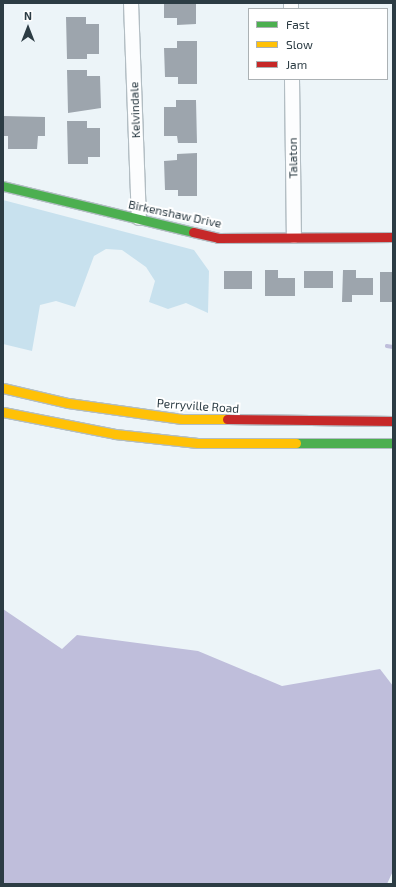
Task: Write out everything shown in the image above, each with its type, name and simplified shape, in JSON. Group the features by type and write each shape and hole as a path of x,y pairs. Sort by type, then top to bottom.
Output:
{"main road":[{"name":"Birkenshaw Drive","path":"3,186 218,238 294,236 393,237"},
{"name":"Perryville Road","path":"3,388 68,403 182,419 393,421"},
{"path":"3,412 115,434 198,443 393,443"}],"street":[{"name":"Kelvindale","path":"130,3 140,218"},
{"name":"Talaton","path":"292,80 294,236"}],"shaded area":[{"path":"3,200 194,250 209,271 208,313 186,303 168,309 149,302 155,281 146,267 122,250 106,249 94,256 75,307 56,301 40,305 32,351 3,344"},
{"path":"3,609 62,649 77,635 198,651 282,686 380,669 393,686 393,871 387,884 3,884"}],"building":[{"path":"164,3 196,3 196,24 177,25 177,18 164,18"},
{"path":"66,17 86,17 86,24 99,24 99,54 87,54 87,59 67,59"},
{"path":"177,41 197,41 197,84 178,84 178,77 165,77 164,48 177,48"},
{"path":"67,70 87,70 87,76 100,76 101,108 68,113"},
{"path":"176,100 196,100 197,143 178,143 177,136 164,136 164,107 176,107"},
{"path":"3,116 45,117 45,136 38,136 37,149 8,149 8,136 3,136"},
{"path":"67,121 87,121 87,128 100,128 100,157 88,157 88,164 68,164"},
{"path":"197,153 197,196 178,196 178,190 165,190 164,161 177,160 177,154"},
{"path":"265,270 278,270 278,278 295,278 295,296 265,296"},
{"path":"343,270 356,270 356,278 373,278 373,295 352,295 352,302 342,302"},
{"path":"224,271 252,271 252,289 224,289"},
{"path":"304,271 333,271 333,288 304,288"},
{"path":"380,272 393,272 393,302 380,302"}],"waterway":[{"path":"387,346 393,347"}],"traffic: fast":[{"path":"3,186 193,232"},
{"path":"296,443 393,443"}],"traffic: slow":[{"path":"3,388 68,403 182,419 227,419"},
{"path":"3,412 115,434 198,443 296,443"}],"traffic: jam":[{"path":"193,232 218,238 393,237"},
{"path":"227,419 393,421"}]}
